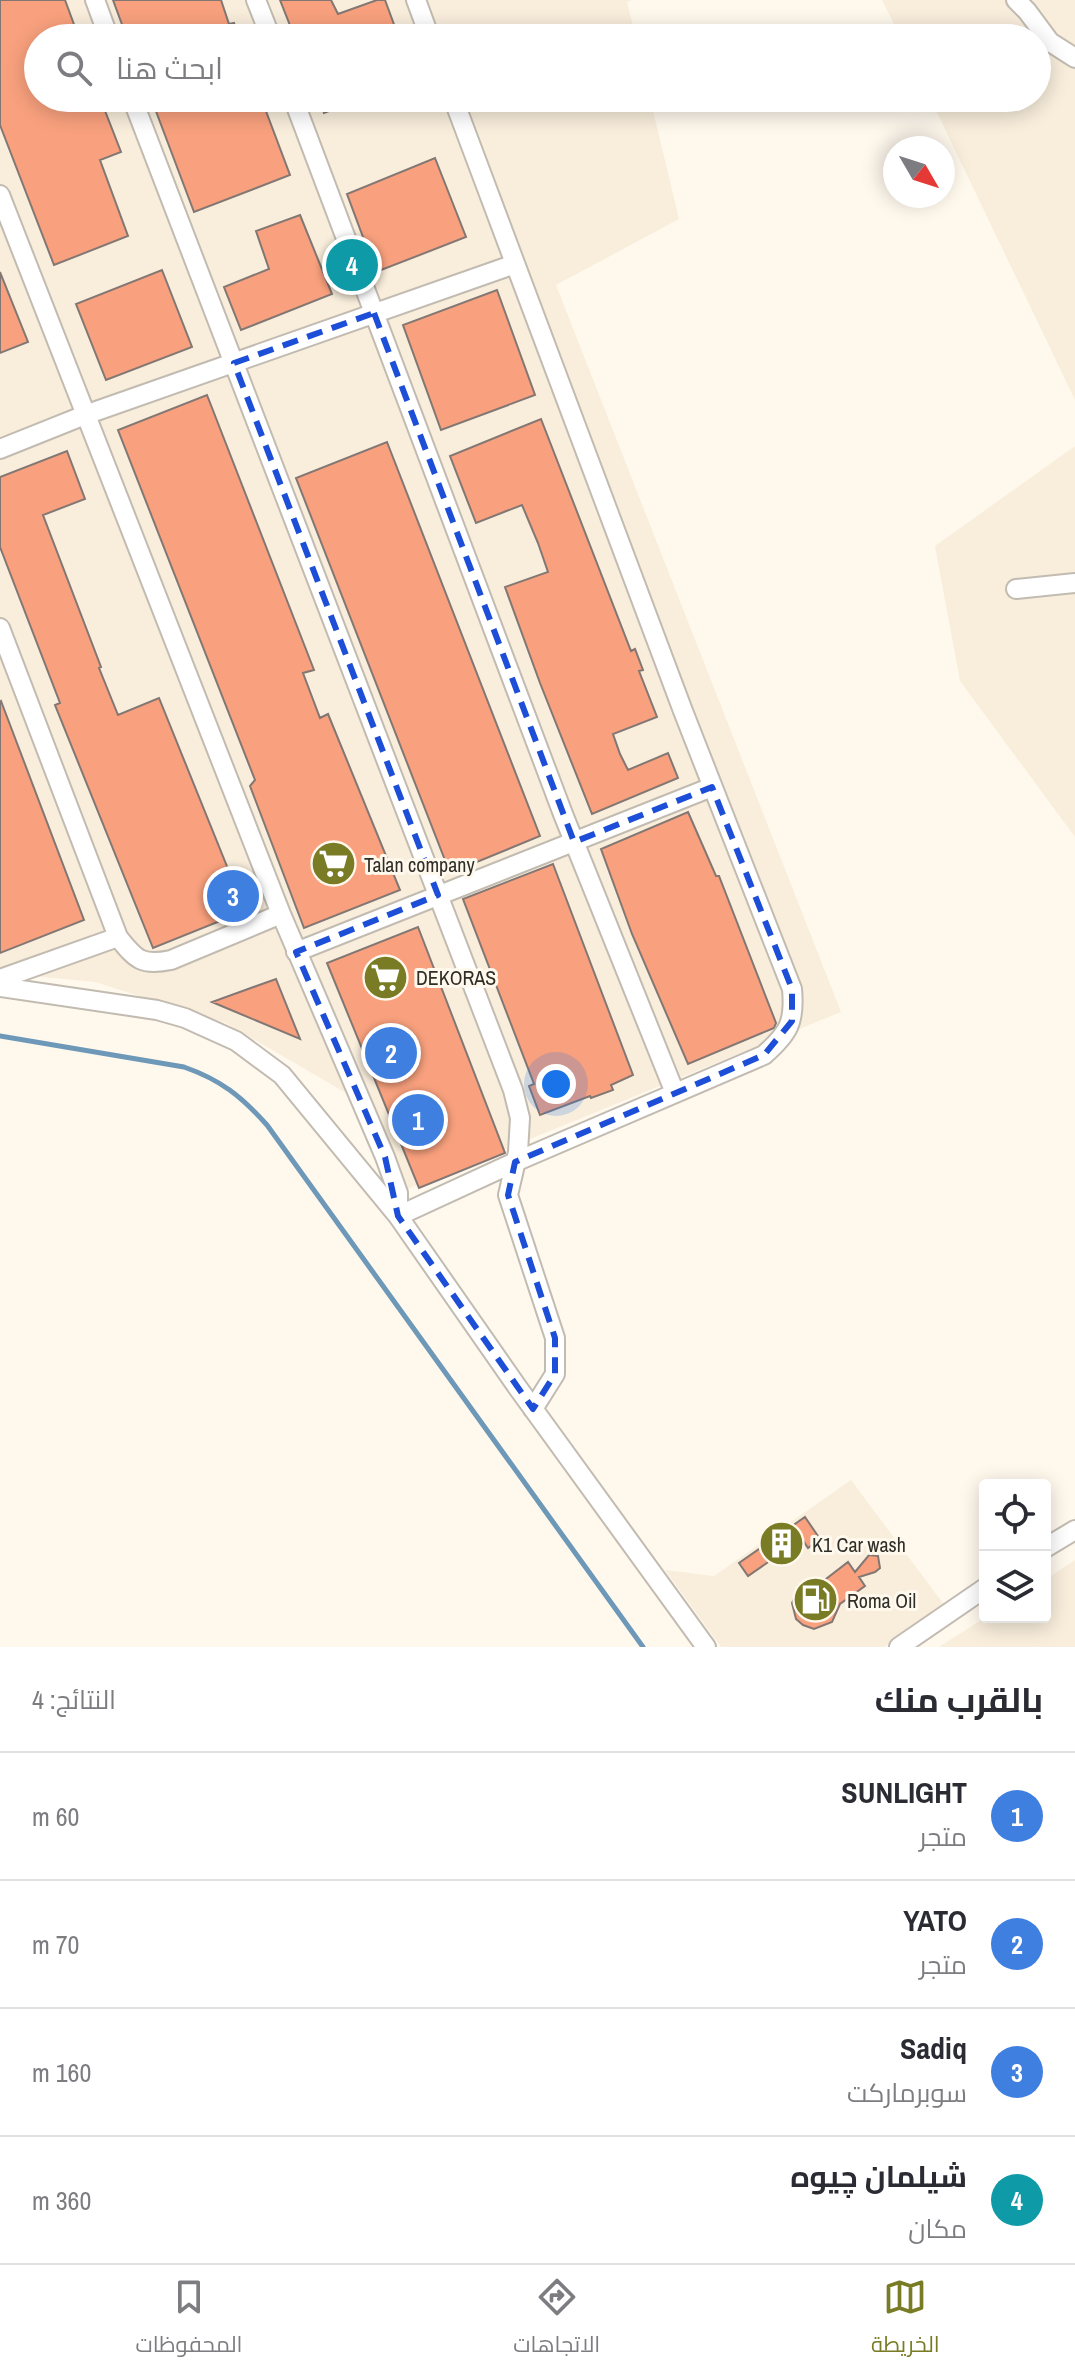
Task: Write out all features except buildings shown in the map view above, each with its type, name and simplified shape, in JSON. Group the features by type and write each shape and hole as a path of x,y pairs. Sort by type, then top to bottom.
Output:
{"street":[{"path":"95,0 104,24"},
{"path":"256,0 265,24"},
{"path":"416,0 425,24"},
{"path":"1016,0 1031,24"},
{"path":"1051,47 1075,58"},
{"path":"137,112 513,1090 520,1118 508,1195 555,1338 555,1374 533,1409"},
{"path":"298,112 574,842 675,1093"},
{"path":"398,1216 764,1055 780,1041 792,1021 792,989 712,787 458,112"},
{"path":"0,195 296,952 385,1157 398,1193 398,1216"},
{"path":"0,449 85,415 515,264"},
{"path":"1016,589 1075,583"},
{"path":"0,628 118,937 132,954 141,961 156,963 171,960 281,914"},
{"path":"296,952 712,787"},
{"path":"0,979 118,937"},
{"path":"0,987 157,1010 185,1018 236,1041 282,1075 398,1216 706,1647"},
{"path":"1051,1544 1075,1530"},
{"path":"899,1647 979,1592"}],"highlighted area":[{"path":"374,313 574,842 712,787 792,989 792,1021 764,1055 515,1162 508,1195 555,1338 555,1374 533,1409 398,1216 385,1157 296,952 438,895 234,363"}],"shaded area":[{"path":"0,0 632,0 627,2 632,24 24,24 24,112 653,112 679,219 556,285 841,1012 398,1193 351,1096 226,1023 95,982 0,973"},
{"path":"882,0 1075,0 1075,400 955,150 955,136 948,136 937,112 1051,112 1051,24 894,24"},
{"path":"1075,446 1075,837 960,681 935,546"},
{"path":"851,1480 945,1606 885,1647 721,1647 665,1570 714,1576"},
{"path":"1075,1560 1075,1647 939,1647 979,1621 1051,1623 1051,1576"}],"waterway":[{"path":"0,1036 184,1067 220,1083 248,1106 267,1125 643,1647"}],"place":[{"name":"شيلمان چیوه","path":"352,265"},
{"name":"Talan company","path":"333,864"},
{"name":"Sadiq","path":"233,896"},
{"name":"DEKORAS","path":"385,977"},
{"name":"YATO","path":"391,1053"},
{"name":"SUNLIGHT","path":"418,1120"},
{"name":"K1 Car wash","path":"781,1544"},
{"name":"Roma Oil","path":"816,1600"}]}
